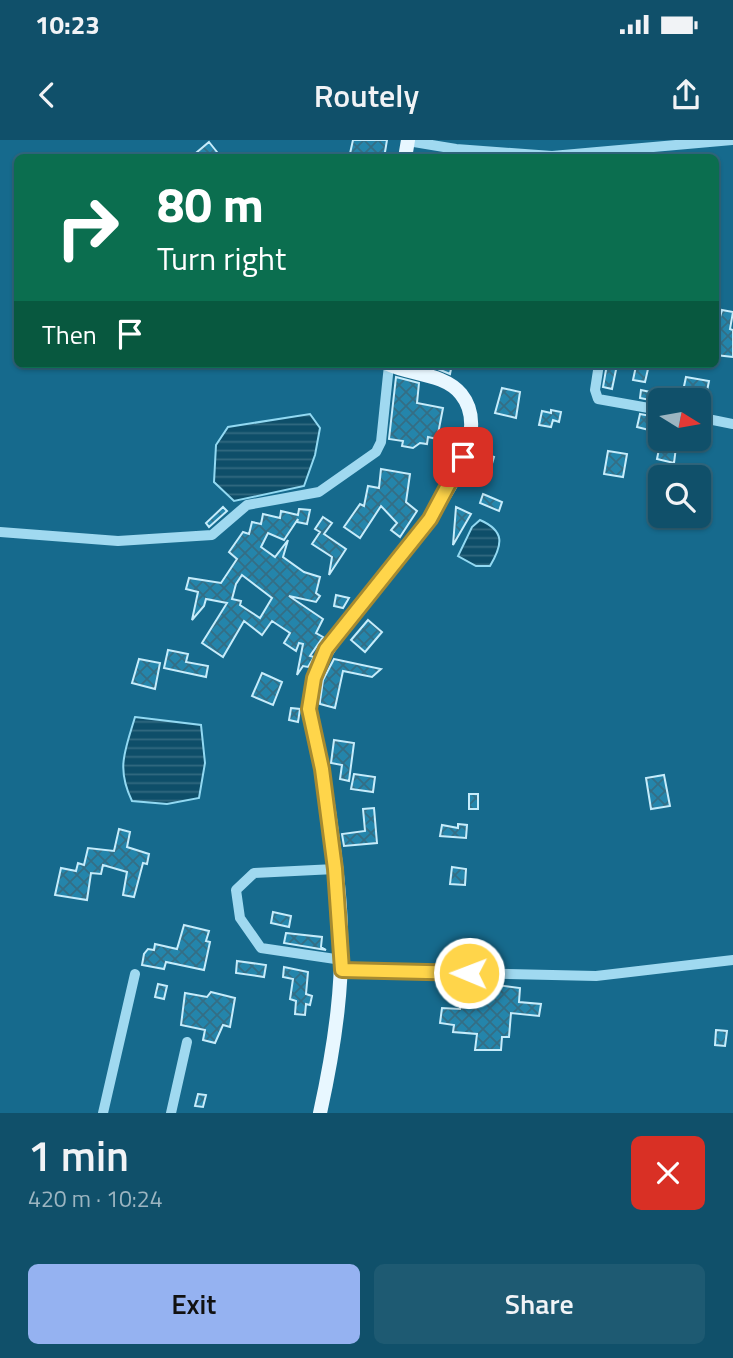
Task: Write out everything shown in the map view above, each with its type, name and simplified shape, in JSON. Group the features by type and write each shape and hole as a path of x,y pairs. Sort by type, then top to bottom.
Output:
{"main road":[{"path":"320,1113 336,1031 342,965 335,869 322,769 309,709 314,678 326,649 430,519 469,444 471,425 460,393 439,379 400,368"}],"street":[{"path":"408,140 456,149 525,154"},
{"path":"636,154 732,140"},
{"path":"0,531 118,541 212,535 247,505 319,492 376,452 381,442 389,368"},
{"path":"598,368 595,390 598,399 648,408"},
{"path":"711,420 733,424"},
{"path":"335,869 254,873 236,890 240,918 261,948 342,965 596,976 733,960"},
{"path":"103,1113 135,974"},
{"path":"171,1113 187,1042"}],"water":[{"path":"310,414 320,428 315,455 304,486 234,501 214,482 216,445 228,427"},
{"path":"480,520 498,534 499,545 490,566 476,566 458,556 472,527"},
{"path":"135,717 201,725 205,763 199,798 167,804 132,801 123,769 125,750"}],"building":[{"path":"353,140 387,140 385,154 350,154"},
{"path":"209,142 217,152 215,154 195,154"},
{"path":"722,310 733,312 730,329 733,330 733,357 719,355 719,320"},
{"path":"435,368 451,368 450,374"},
{"path":"606,368 616,368 612,389 603,387"},
{"path":"636,368 648,369 645,382 633,380"},
{"path":"396,377 419,383 417,403 443,408 437,439 428,437 427,444 420,443 413,448 402,446 403,441 389,439"},
{"path":"686,377 709,381 708,388 684,388"},
{"path":"502,388 520,392 516,418 495,413"},
{"path":"641,390 648,391 648,400 640,398"},
{"path":"551,410 561,412 559,422 553,420 551,427 539,425 542,411 551,413"},
{"path":"640,414 648,415 648,430 637,427"},
{"path":"608,451 627,454 623,477 604,474"},
{"path":"658,452 675,452 674,463 657,459"},
{"path":"481,453 494,457 491,467 478,464"},
{"path":"381,469 410,474 406,502 417,511 400,537 391,530 397,523 381,506 360,538 344,527 360,504 364,506 368,486 379,488"},
{"path":"483,494 502,502 499,511 480,503"},
{"path":"223,507 227,511 209,527 206,523"},
{"path":"456,507 471,514 453,545"},
{"path":"299,509 310,510 307,524 297,522 298,519 284,540 268,533 261,547 275,557 288,540 283,557 304,572 320,577 316,593 320,596 316,602 289,596 323,619 316,633 323,637 310,656 314,657 308,667 303,666 297,675 303,644 299,643 296,651 284,643 290,633 272,621 262,635 244,621 223,657 202,643 227,603 206,599 204,606 192,620 198,592 186,589 189,578 221,583 237,559 229,552 243,532 249,534 252,522 261,524 263,514 280,518 281,511 298,515","holes":["242,575 272,598 260,618 240,605 241,601 232,599"]},
{"path":"323,517 332,523 324,534 346,549 329,575 332,557 312,544 320,532 315,529"},
{"path":"336,595 349,598 343,608 334,606"},
{"path":"368,620 382,632 365,652 351,640"},
{"path":"168,650 188,654 186,662 208,666 206,677 164,668"},
{"path":"139,659 160,663 155,689 132,683"},
{"path":"334,659 381,669 372,677 343,671 335,708 320,704 323,680"},
{"path":"262,673 282,682 273,705 252,696"},
{"path":"291,708 300,709 298,722 289,720"},
{"path":"334,740 354,743 349,781 340,779 342,765 331,763"},
{"path":"354,774 375,777 373,792 351,789"},
{"path":"664,775 670,806 651,809 646,778"},
{"path":"469,794 478,794 478,809 469,809"},
{"path":"374,808 377,843 344,846 342,834 365,831 363,809"},
{"path":"458,824 467,825 466,838 440,836 442,825 458,828"},
{"path":"119,829 130,832 127,847 149,854 147,864 143,863 134,897 123,895 127,872 103,865 101,874 91,873 87,900 55,895 61,868 76,871 78,863 84,865 88,848 114,851"},
{"path":"452,867 466,869 465,885 450,884"},
{"path":"273,912 291,916 289,927 271,923"},
{"path":"184,925 209,931 206,941 210,942 204,970 166,962 164,969 142,965 144,954 148,949 154,950 155,944 177,949"},
{"path":"286,933 322,937 321,947 326,950 284,943"},
{"path":"237,961 266,965 264,977 236,973"},
{"path":"284,967 308,972 306,994 312,996 310,1005 306,1004 305,1015 295,1014 296,1001 290,999 293,979 283,977"},
{"path":"475,982 520,988 519,1002 541,1004 539,1016 511,1013 509,1037 502,1037 501,1050 475,1050 477,1034 453,1032 454,1025 440,1023 442,1008 460,1009 461,993 474,994"},
{"path":"158,984 167,986 164,999 155,997"},
{"path":"211,992 235,998 230,1027 223,1025 215,1043 203,1040 205,1030 181,1025 185,993 207,997"},
{"path":"716,1030 727,1031 725,1046 715,1045"},
{"path":"198,1094 206,1095 203,1107 195,1106"}],"route":[{"path":"463,457 430,519 326,649 314,678 309,709 322,769 340,906 342,970 469,973"}]}
